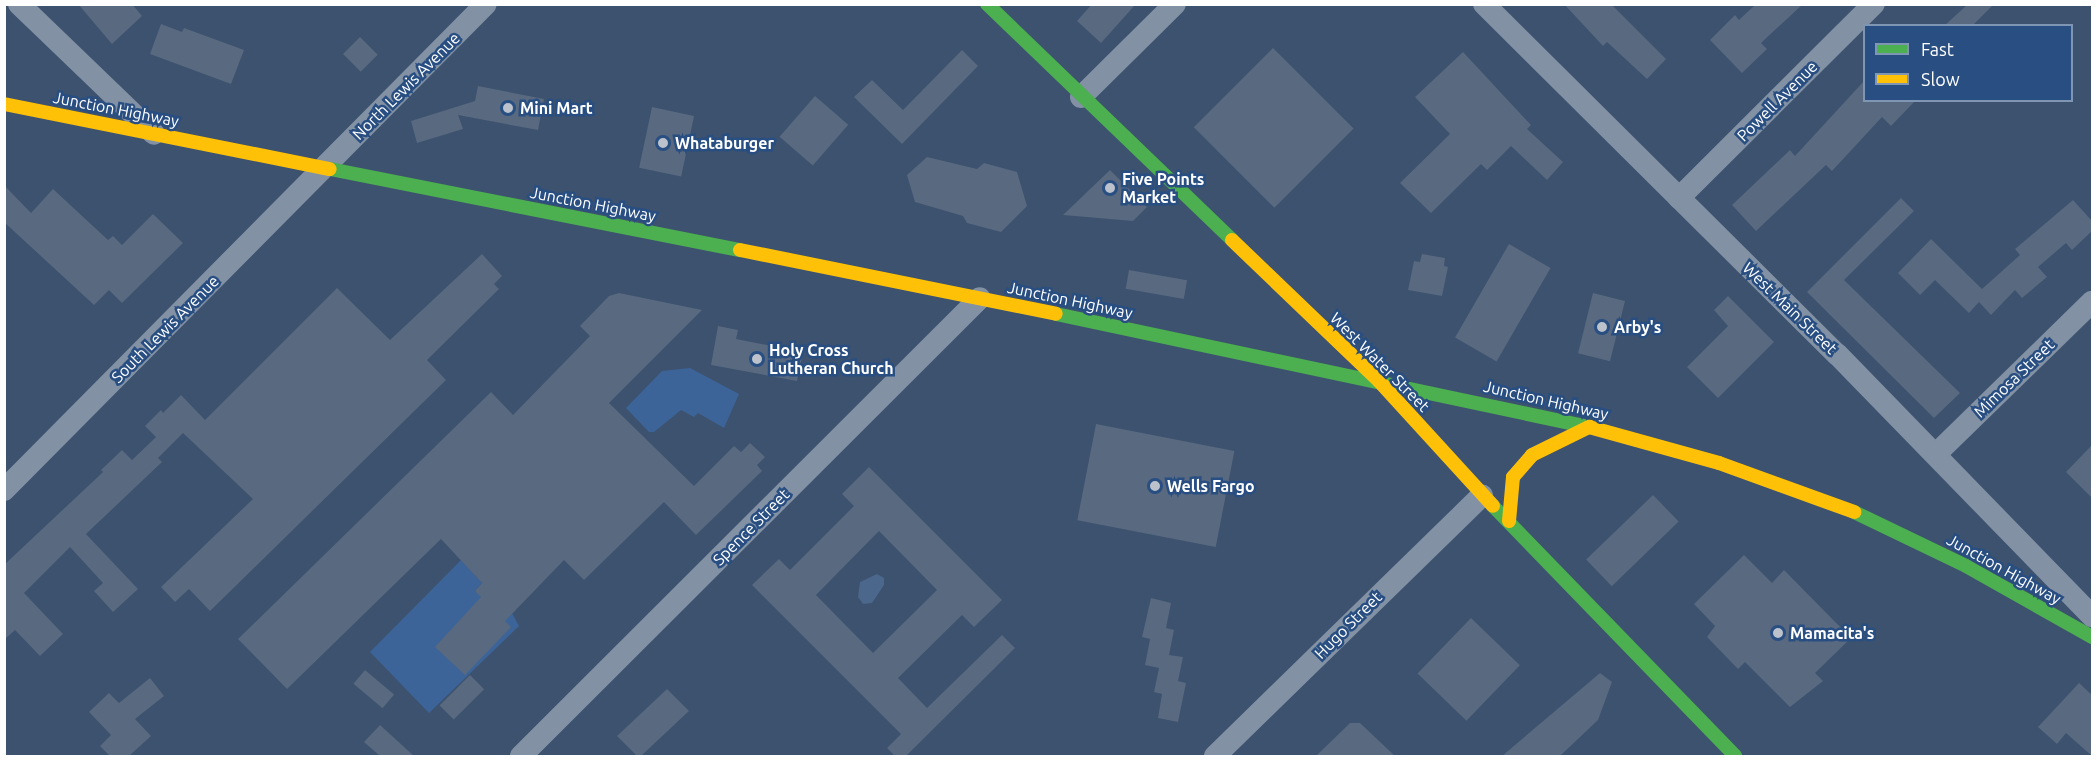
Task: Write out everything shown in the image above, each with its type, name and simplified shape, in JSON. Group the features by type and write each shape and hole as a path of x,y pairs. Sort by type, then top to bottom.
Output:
{"main road":[{"name":"West Water Street","path":"987,4 1081,98 1379,381 1482,495 1735,756"},
{"name":"Junction Highway","path":"4,104 980,298 1589,427 1719,463 1841,506 1966,566 2092,637"},
{"path":"1509,521 1513,477 1532,455 1589,427"}],"street":[{"path":"19,4 154,134"},
{"name":"North Lewis Avenue","path":"325,168 486,4"},
{"path":"1081,98 1175,4"},
{"name":"West Main Street","path":"1484,4 1936,454 2092,616"},
{"name":"Powell Avenue","path":"1679,198 1874,4"},
{"name":"South Lewis Avenue","path":"8,478 325,168"},
{"name":"Spence Street","path":"521,756 980,298"},
{"name":"Mimosa Street","path":"1936,454 2092,302"},
{"name":"Hugo Street","path":"1215,756 1482,495"}],"shaded area":[{"path":"690,368 739,394 724,428 698,413 694,417 681,410 654,432 649,432 626,408 662,371"},
{"path":"461,560 482,583 475,591 487,602 512,613 519,626 429,713 370,652"},
{"path":"877,574 884,578 884,585 872,603 863,604 858,597 860,582"}],"building":[{"path":"78,4 132,4 142,16 112,44"},
{"path":"1092,4 1136,4 1101,43 1077,21"},
{"path":"1564,4 1611,4 1666,59 1647,79 1607,42 1603,46"},
{"path":"1756,4 1803,4 1761,43 1767,49 1742,73 1710,40 1735,15 1739,20"},
{"path":"1968,4 1994,4 1974,24 1946,24"},
{"path":"161,24 182,32 184,28 244,50 231,84 150,54"},
{"path":"360,37 378,55 361,72 343,54"},
{"path":"1273,48 1354,129 1274,208 1194,127"},
{"path":"962,50 978,66 902,144 854,97 872,80 903,110"},
{"path":"1463,52 1531,125 1527,129 1563,162 1547,180 1511,146 1487,170 1481,164 1431,213 1400,183 1450,134 1415,97"},
{"path":"1863,82 1863,102 1914,102 1891,126 1882,117 1832,171 1826,165 1756,231 1732,205 1790,150 1795,156"},
{"name":"Mini Mart","path":"478,86 544,99 538,130 458,115 463,129 417,143 411,121 475,101"},
{"path":"815,96 848,125 813,166 780,137"},
{"name":"Whataburger","path":"652,107 694,116 681,177 639,168"},
{"path":"927,157 977,169 984,163 1017,172 1027,206 1001,232 967,223 963,216 915,202 907,175"},
{"name":"Five Points Market","path":"1110,170 1147,207 1133,221 1063,215"},
{"path":"4,185 31,213 53,189 108,240 113,236 122,245 153,214 183,243 122,303 109,290 94,305 4,222"},
{"path":"1901,198 1914,211 1844,280 1960,393 1934,418 1807,292"},
{"path":"2073,200 2092,221 2092,231 2072,250 2066,243 2038,267 2047,277 2022,298 2015,290 1991,315 1979,302 1969,313 1935,280 1920,295 1898,273 1931,239 1982,289 2020,255 2015,249"},
{"path":"1509,244 1551,268 1497,362 1455,338"},
{"path":"482,254 502,276 494,284 499,289 427,360 446,380 210,611 189,589 175,602 161,587 253,499 183,433 158,458 162,462 86,534 138,589 113,612 94,591 103,583 70,547 24,593 63,634 40,656 15,630 4,640 4,565 103,472 101,470 122,450 132,460 156,437 145,426 161,410 163,413 181,395 205,420 337,288 390,340"},
{"path":"1422,254 1445,258 1444,266 1448,267 1442,296 1408,290 1414,261 1420,262"},
{"path":"1129,270 1187,280 1184,299 1126,289"},
{"path":"619,293 702,310 609,403 694,486 734,446 741,452 750,443 765,457 757,465 762,471 696,535 664,502 584,580 564,560 505,621 511,627 465,675 435,647 481,597 475,591 482,583 441,539 287,689 238,639 491,392 513,415 590,336 580,326 609,296"},
{"name":"Arby's","path":"1593,293 1625,301 1610,361 1578,353"},
{"path":"1728,296 1774,342 1718,398 1687,367 1728,326 1714,310"},
{"name":"Holy Cross Lutheran Church","path":"718,326 738,330 736,339 803,352 797,381 711,365"},
{"name":"Wells Fargo","path":"1096,424 1234,451 1216,547 1077,520"},
{"path":"2092,445 2092,498 2066,472"},
{"path":"869,467 1002,600 974,627 962,615 898,678 927,708 1002,635 1015,648 906,756 895,756 887,748 901,734 752,585 779,559 790,570 854,506 842,494","holes":["879,531 937,590 873,653 816,595"]},
{"path":"1653,495 1679,522 1612,586 1586,560"},
{"name":"Mamacita's","path":"1744,555 1772,583 1784,570 1851,638 1815,673 1823,681 1790,707 1745,662 1738,669 1707,637 1715,626 1694,604"},
{"path":"1151,598 1171,603 1166,628 1174,630 1169,655 1183,657 1178,681 1186,683 1178,722 1158,718 1162,694 1154,692 1159,668 1145,665 1150,639 1142,637"},
{"path":"1471,618 1520,665 1466,721 1418,673"},
{"path":"365,670 394,694 383,708 353,684"},
{"path":"1600,673 1612,682 1598,720 1560,756 1502,756"},
{"path":"470,675 484,689 454,720 440,705"},
{"path":"150,678 164,696 135,719 151,736 129,756 110,756 100,746 111,735 89,712 109,693 119,703"},
{"path":"2079,683 2092,695 2092,756 2066,733 2057,744 2038,727"},
{"path":"667,689 689,711 641,756 637,756 617,736"},
{"path":"1350,723 1360,723 1395,756 1316,756"},
{"path":"380,725 414,756 380,756 364,742"}],"traffic: fast":[{"path":"987,4 1232,240"},
{"path":"330,169 740,250"},
{"path":"1056,314 1589,427"},
{"path":"1493,506 1735,756"},
{"path":"1854,512 1966,566 2092,637"}],"traffic: slow":[{"path":"4,104 330,169"},
{"path":"1232,240 1379,381 1493,506"},
{"path":"740,250 1056,314"},
{"path":"1589,427 1719,463 1854,512"},
{"path":"1509,521 1513,477 1532,455 1589,427"}],"place":[{"name":"Mini Mart","path":"508,108"},
{"name":"Whataburger","path":"663,143"},
{"name":"Five Points Market","path":"1110,188"},
{"name":"Arby's","path":"1602,327"},
{"name":"Holy Cross Lutheran Church","path":"757,359"},
{"name":"Wells Fargo","path":"1155,486"},
{"name":"Mamacita's","path":"1778,633"}]}
